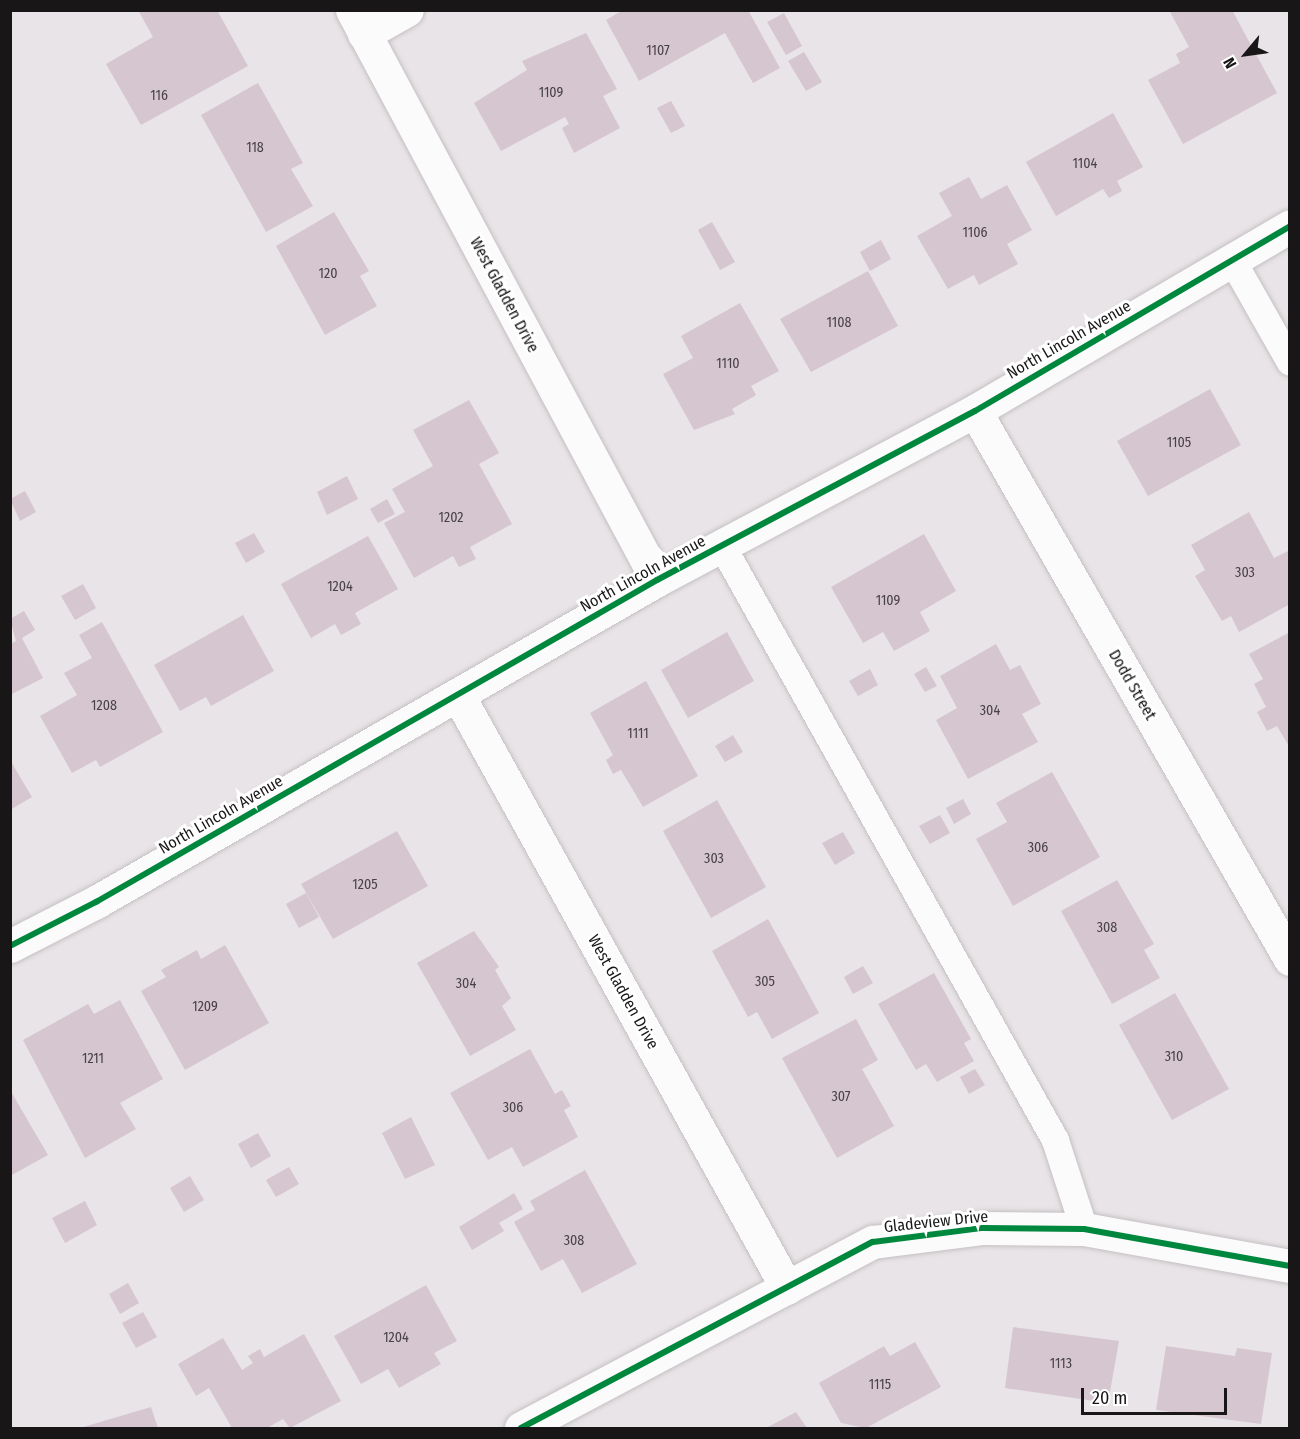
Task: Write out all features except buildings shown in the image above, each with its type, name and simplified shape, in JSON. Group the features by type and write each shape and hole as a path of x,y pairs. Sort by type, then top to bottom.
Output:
{"street":[{"path":"358,22 407,10"},
{"name":"West Gladden Drive","path":"358,22 657,580"},
{"name":"North Lincoln Avenue","path":"10,946 459,695 657,580 975,411 1290,226"},
{"name":"Dodd Street","path":"975,411 1290,959"},
{"name":"West Gladden Drive","path":"459,695 788,1288"},
{"name":"Gladeview Drive","path":"521,1428 873,1242 983,1228 1084,1229 1290,1266"}],"lane":[{"path":"1232,260 1290,362"},
{"path":"722,546 1054,1140 1084,1229"}],"cycle path":[{"path":"10,946 96,902 657,580 975,411 1290,226"},
{"path":"521,1428 873,1242 983,1228 1084,1229 1290,1266"}]}
